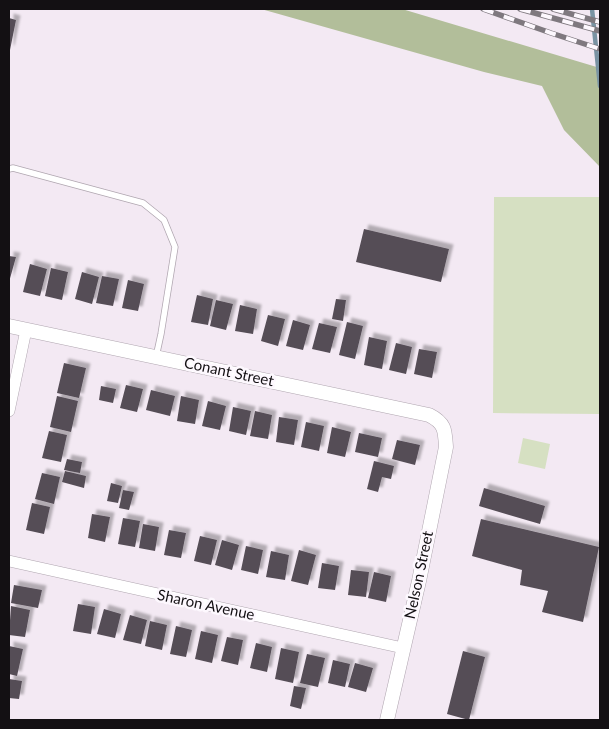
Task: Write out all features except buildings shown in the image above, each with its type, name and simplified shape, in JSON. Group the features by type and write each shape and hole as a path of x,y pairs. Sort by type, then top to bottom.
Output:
{"street":[{"name":"Conant Street","path":"9,326 429,415 439,420 444,428"},
{"path":"9,411 26,330"},
{"name":"Nelson Street","path":"387,720 446,447 444,428"},
{"name":"Sharon Avenue","path":"9,561 403,648"}],"lane":[{"path":"9,169 13,168 143,203 164,220 175,247 156,356"}],"green space":[{"path":"261,9 402,9 600,68 600,167 564,130 542,86 484,72"},
{"path":"494,197 600,197 600,414 493,413"},
{"path":"523,438 550,444 545,469 518,463"}],"waterway":[{"path":"592,9 600,86"}],"railway":[{"path":"483,9 600,49"},
{"path":"520,9 600,31"},
{"path":"553,9 600,22"}]}
